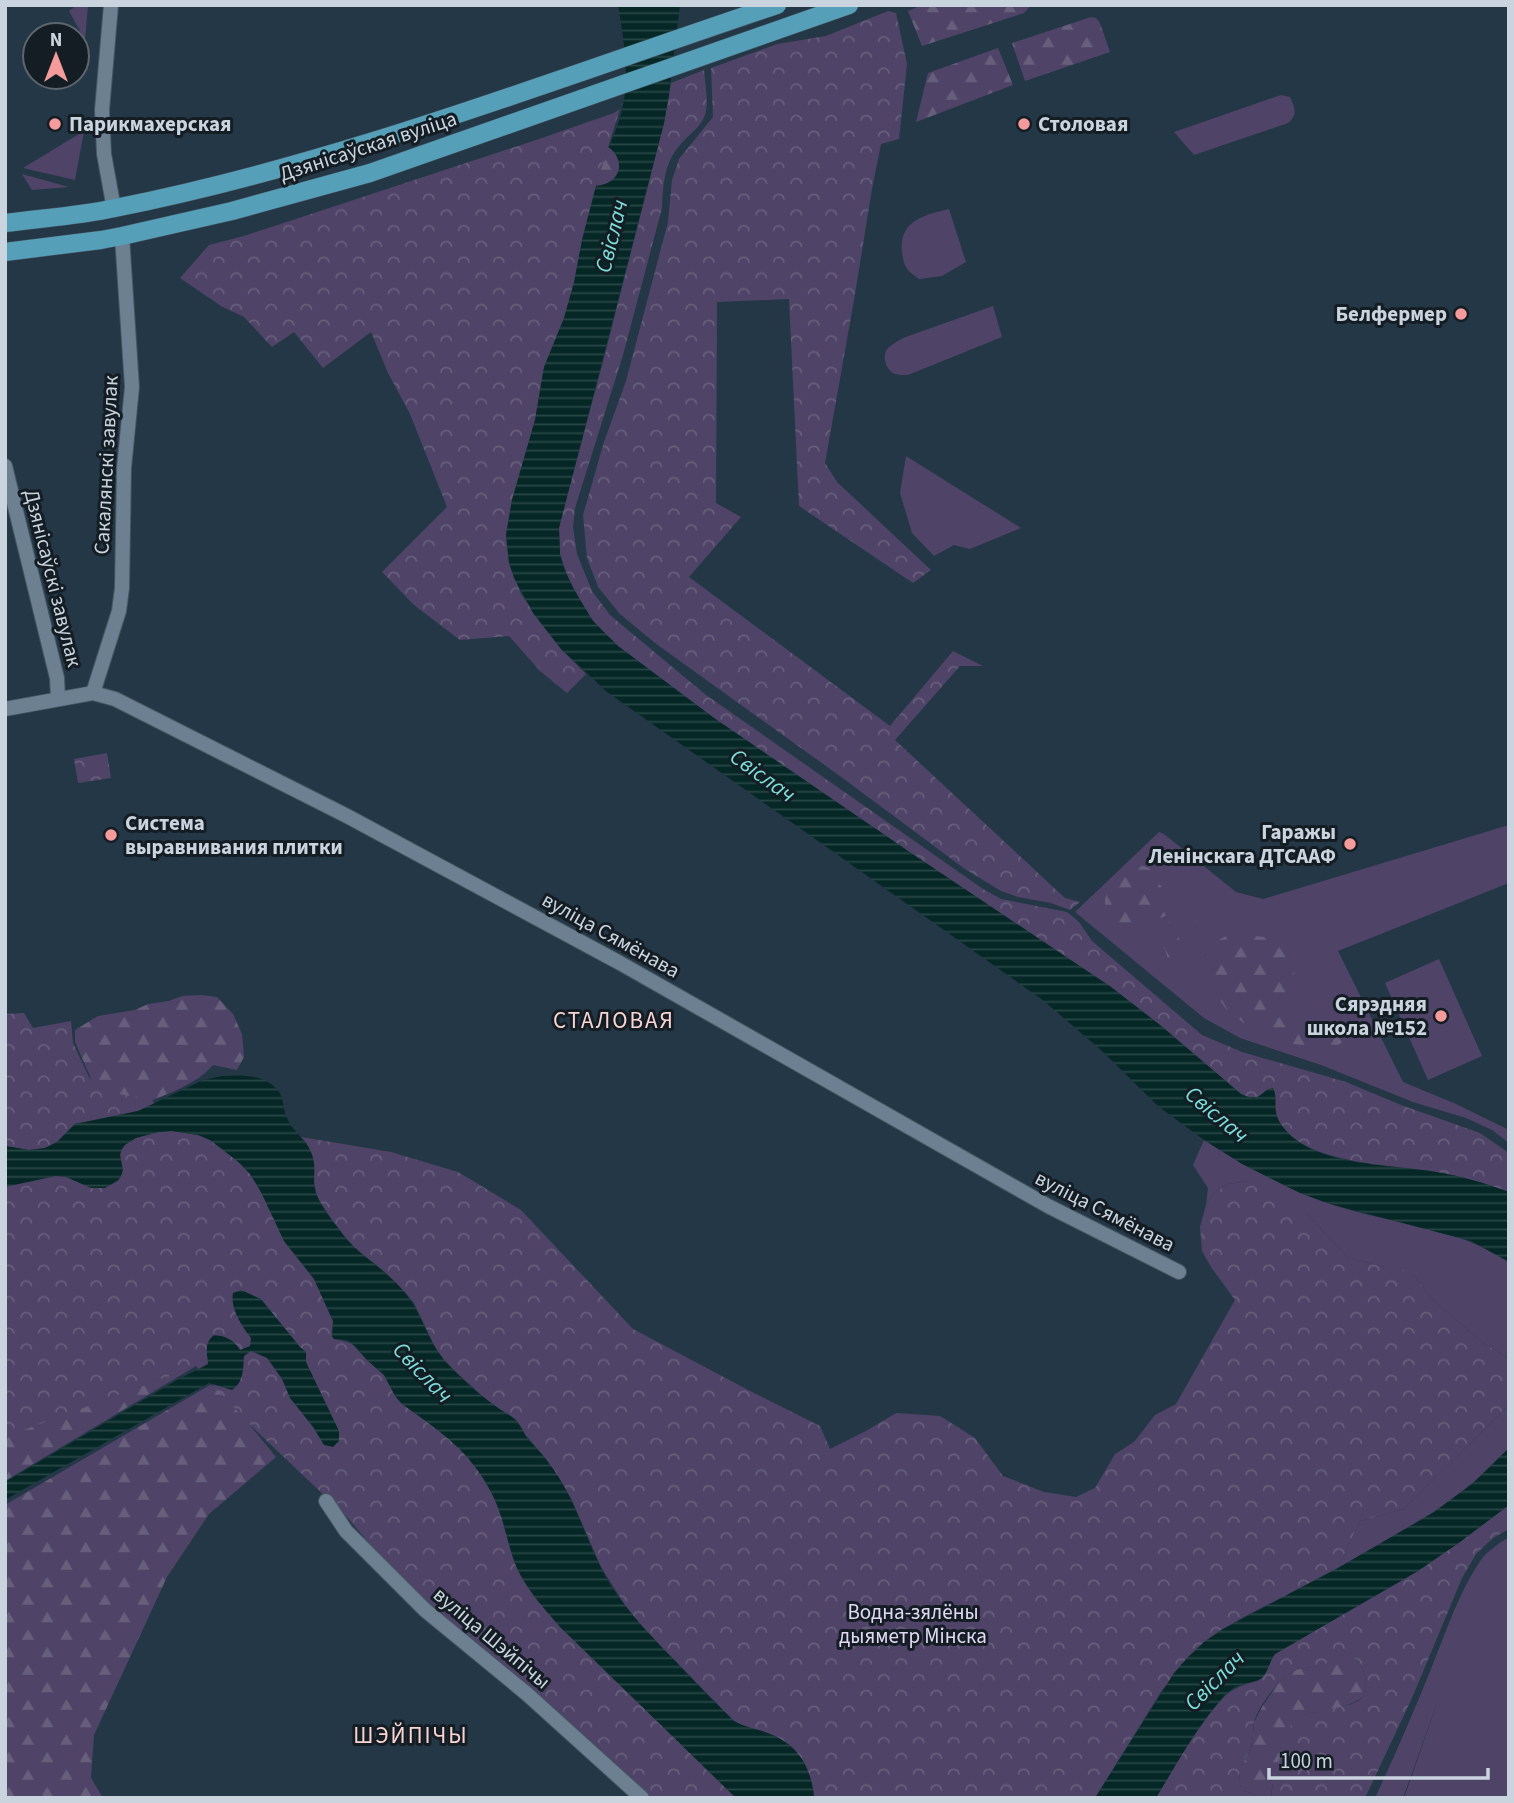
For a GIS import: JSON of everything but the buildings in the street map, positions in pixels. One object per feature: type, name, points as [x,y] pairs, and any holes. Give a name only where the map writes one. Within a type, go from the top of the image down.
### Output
[{"type":"main road","name":"Дзянісаўская вуліца","points":[[5,223],[114,209],[337,153],[576,75],[777,5]]},
{"type":"main road","name":"Дзянісаўская вуліца","points":[[5,252],[122,236],[232,211],[370,173],[849,5]]},
{"type":"street","points":[[111,5],[102,110],[104,154],[114,209]]},
{"type":"street","name":"Сакалянскі завулак","points":[[93,693],[119,611],[122,588],[124,468],[132,387],[122,236]]},
{"type":"street","name":"Дзянісаўскі завулак","points":[[5,466],[57,678],[58,699]]},
{"type":"street","name":"вуліца Сямёнава","points":[[5,709],[93,693],[116,699],[359,822],[620,963],[1048,1206],[1179,1272]]},
{"type":"street","name":"вуліца Шэйпічы","points":[[326,1501],[346,1531],[425,1611],[527,1694],[642,1798]]},
{"type":"green space","points":[[77,5],[88,5],[87,21],[75,21],[69,11]]},
{"type":"green space","points":[[922,5],[1031,5],[1024,13],[922,46],[908,11]]},
{"type":"green space","points":[[888,11],[896,13],[907,64],[899,139],[881,144],[825,463],[837,482],[931,570],[913,583],[799,506],[789,299],[717,302],[716,503],[741,517],[689,577],[890,726],[953,651],[983,666],[960,666],[895,740],[1065,898],[1080,902],[1070,910],[1001,891],[965,869],[655,643],[620,614],[598,587],[587,558],[583,515],[604,442],[626,381],[668,222],[672,180],[679,159],[713,117],[711,68],[777,44],[826,36]]},
{"type":"green space","points":[[1091,17],[1100,23],[1110,52],[1025,81],[1012,43]]},
{"type":"green space","points":[[998,48],[1013,85],[916,122],[928,73]]},
{"type":"green space","points":[[704,70],[707,98],[705,115],[675,152],[668,167],[662,208],[623,355],[575,508],[573,527],[577,554],[592,591],[610,615],[706,695],[983,889],[1001,899],[1067,912],[1079,922],[1092,941],[1202,1035],[1242,1052],[1346,1082],[1480,1133],[1509,1153],[1509,1192],[1445,1174],[1346,1159],[1302,1144],[1286,1131],[1276,1115],[1275,1093],[1268,1089],[1256,1097],[1241,1094],[1111,987],[714,718],[618,646],[586,612],[568,577],[560,554],[559,528],[664,123],[671,83]]},
{"type":"green space","points":[[1281,95],[1290,97],[1294,108],[1293,117],[1288,123],[1194,155],[1174,132]]},
{"type":"green space","points":[[620,109],[596,186],[582,240],[575,282],[544,368],[535,420],[512,500],[506,535],[509,563],[521,594],[561,649],[586,674],[567,693],[540,671],[509,636],[460,640],[414,605],[382,572],[447,507],[410,414],[388,373],[371,332],[323,368],[294,332],[272,347],[244,317],[221,306],[180,278],[209,245],[244,236],[539,139]]},
{"type":"green space","points":[[84,131],[75,180],[23,168]]},
{"type":"green space","points":[[603,145],[616,155],[619,168],[612,180],[596,186]]},
{"type":"green space","points":[[22,174],[69,187],[32,190]]},
{"type":"green space","points":[[949,209],[966,262],[942,276],[919,279],[905,266],[902,253],[904,233],[922,217]]},
{"type":"green space","points":[[993,306],[1002,337],[908,375],[895,374],[887,366],[886,351],[903,338]]},
{"type":"green space","points":[[906,456],[1021,528],[970,549],[954,545],[934,556],[912,533],[900,493]]},
{"type":"green space","points":[[107,753],[111,778],[78,783],[74,759]]},
{"type":"green space","points":[[1509,825],[1509,883],[1338,951],[1403,1082],[1509,1130],[1509,1143],[1492,1130],[1466,1118],[1413,1102],[1321,1065],[1240,1038],[1204,1018],[1075,912],[1159,832],[1236,892],[1263,899]]},
{"type":"green space","points":[[1143,866],[1149,868],[1170,900],[1169,913],[1153,921],[1132,925],[1120,924],[1110,919],[1105,901],[1107,892],[1125,872]]},
{"type":"green space","points":[[1191,915],[1197,920],[1196,924],[1182,930],[1178,935],[1184,954],[1183,961],[1172,965],[1165,949],[1159,943],[1160,936],[1169,922]]},
{"type":"green space","points":[[1230,935],[1274,939],[1296,950],[1288,1014],[1300,1023],[1321,1023],[1342,1030],[1346,1040],[1329,1047],[1291,1043],[1260,1032],[1231,1014],[1211,983],[1207,959],[1210,949]]},
{"type":"green space","points":[[1439,959],[1482,1056],[1428,1080],[1385,983]]},
{"type":"green space","points":[[182,996],[217,997],[233,1014],[242,1034],[244,1057],[237,1070],[213,1065],[188,1084],[138,1106],[97,1092],[75,1042],[75,1030],[98,1016],[135,1010]]},
{"type":"green space","points":[[24,1013],[33,1028],[71,1021],[73,1043],[89,1077],[104,1092],[152,1099],[154,1104],[138,1111],[75,1124],[57,1142],[45,1148],[29,1150],[5,1146],[5,1014]]},
{"type":"green space","points":[[172,1131],[210,1140],[231,1155],[250,1174],[284,1241],[314,1279],[333,1321],[334,1339],[351,1343],[384,1375],[401,1403],[462,1449],[492,1493],[515,1562],[561,1627],[736,1798],[652,1798],[533,1691],[458,1633],[398,1578],[348,1518],[248,1423],[196,1366],[5,1437],[5,1187],[52,1176],[66,1177],[94,1187],[110,1185],[117,1182],[122,1173],[120,1153],[126,1143],[145,1134]]},
{"type":"green space","name":"Водна-зялёны дыяметр Мінска","points":[[301,1137],[391,1152],[458,1172],[521,1210],[633,1329],[820,1426],[830,1449],[896,1413],[940,1416],[975,1438],[1003,1476],[1044,1492],[1076,1497],[1095,1488],[1115,1454],[1134,1442],[1155,1415],[1176,1404],[1235,1300],[1202,1251],[1200,1227],[1206,1205],[1214,1193],[1228,1184],[1248,1181],[1274,1192],[1309,1216],[1347,1257],[1384,1267],[1397,1267],[1415,1277],[1431,1298],[1483,1343],[1509,1359],[1509,1405],[1404,1509],[1360,1521],[1338,1568],[1240,1619],[1204,1642],[1162,1690],[1095,1798],[814,1798],[806,1769],[788,1744],[770,1734],[734,1721],[644,1629],[625,1605],[601,1567],[571,1498],[548,1462],[512,1417],[488,1401],[446,1363],[435,1347],[414,1303],[385,1272],[352,1246],[338,1229],[319,1200],[307,1144]]},
{"type":"green space","points":[[1204,1140],[1265,1176],[1313,1198],[1352,1211],[1444,1233],[1488,1250],[1509,1262],[1509,1359],[1483,1343],[1431,1298],[1415,1277],[1397,1267],[1384,1267],[1347,1257],[1309,1216],[1248,1181],[1228,1184],[1214,1193],[1206,1205],[1208,1188],[1193,1165]]},
{"type":"green space","points":[[196,1366],[5,1481],[5,1436]]},
{"type":"green space","points":[[210,1385],[232,1391],[248,1423],[276,1457],[209,1514],[167,1577],[94,1735],[91,1778],[103,1798],[5,1798],[5,1505]]},
{"type":"green space","points":[[1509,1405],[1509,1448],[1488,1469],[1438,1509],[1338,1568],[1360,1521],[1404,1509]]},
{"type":"green space","points":[[1509,1505],[1509,1529],[1493,1538],[1476,1554],[1462,1578],[1412,1698],[1365,1798],[1271,1798],[1274,1775],[1291,1726],[1297,1718],[1349,1705],[1365,1695],[1365,1676],[1360,1664],[1358,1660],[1347,1658],[1294,1671],[1276,1686],[1265,1701],[1256,1716],[1252,1744],[1239,1777],[1242,1790],[1253,1794],[1255,1798],[1156,1798],[1204,1721],[1228,1693],[1261,1677],[1275,1654],[1418,1571]]},
{"type":"green space","points":[[1509,1537],[1509,1798],[1404,1798],[1440,1695],[1403,1798],[1375,1798],[1463,1591],[1483,1557]]},
{"type":"green space","points":[[1345,1656],[1358,1660],[1365,1676],[1365,1695],[1344,1706],[1305,1714],[1278,1764],[1271,1798],[1255,1798],[1253,1794],[1242,1790],[1239,1782],[1240,1769],[1252,1746],[1254,1722],[1277,1685],[1298,1669]]},
{"type":"water","name":"Свіслач","points":[[618,5],[680,5],[664,123],[559,528],[563,566],[593,621],[618,646],[714,718],[1111,987],[1241,1094],[1258,1097],[1273,1088],[1281,1124],[1294,1138],[1311,1149],[1352,1161],[1417,1169],[1473,1180],[1509,1192],[1509,1262],[1471,1241],[1330,1204],[1300,1193],[1242,1164],[1204,1140],[1159,1107],[1103,1052],[1044,1001],[607,692],[561,649],[533,613],[514,578],[509,563],[506,535],[512,500],[535,420],[544,367],[564,318],[596,186],[611,181],[618,171],[618,159],[609,147],[622,112],[626,76]]},
{"type":"water","name":"Свіслач","points":[[222,1076],[258,1078],[277,1089],[289,1123],[311,1152],[315,1189],[320,1202],[345,1238],[393,1279],[407,1296],[447,1363],[481,1395],[516,1420],[527,1438],[546,1459],[567,1491],[610,1584],[634,1616],[734,1721],[770,1734],[796,1751],[807,1768],[814,1798],[736,1798],[560,1627],[534,1596],[518,1570],[496,1502],[474,1465],[453,1442],[401,1403],[384,1375],[356,1347],[347,1340],[334,1339],[333,1321],[314,1279],[284,1241],[259,1188],[241,1164],[210,1140],[172,1131],[136,1138],[122,1149],[121,1176],[105,1188],[91,1188],[66,1177],[56,1176],[5,1187],[5,1146],[29,1150],[45,1148],[57,1142],[75,1124],[138,1111],[203,1080]]},
{"type":"water","points":[[241,1290],[261,1299],[306,1352],[306,1362],[339,1431],[339,1441],[333,1447],[324,1445],[290,1398],[282,1379],[267,1358],[251,1351],[244,1356],[241,1379],[232,1390],[209,1383],[5,1500],[5,1482],[208,1364],[207,1345],[214,1335],[229,1339],[240,1350],[250,1346],[251,1338],[233,1305],[233,1293]]},
{"type":"water","name":"Свіслач","points":[[1509,1448],[1509,1505],[1418,1571],[1275,1654],[1260,1680],[1229,1691],[1194,1736],[1156,1798],[1095,1798],[1174,1673],[1204,1642],[1434,1512],[1473,1483]]},
{"type":"place","name":"Парикмахерская","points":[[55,124]]},
{"type":"place","name":"Столовая","points":[[1024,124]]},
{"type":"place","name":"Белфермер","points":[[1461,314]]},
{"type":"place","name":"Система выравнивания плитки","points":[[111,835]]},
{"type":"place","name":"Гаражы Ленінскага ДТСААФ","points":[[1350,844]]},
{"type":"place","name":"Сярэдняя школа №152","points":[[1441,1016]]},
{"type":"district","name":"СТАЛОВАЯ","points":[[614,1020]]},
{"type":"district","name":"ШЭЙПІЧЫ","points":[[411,1735]]}]
